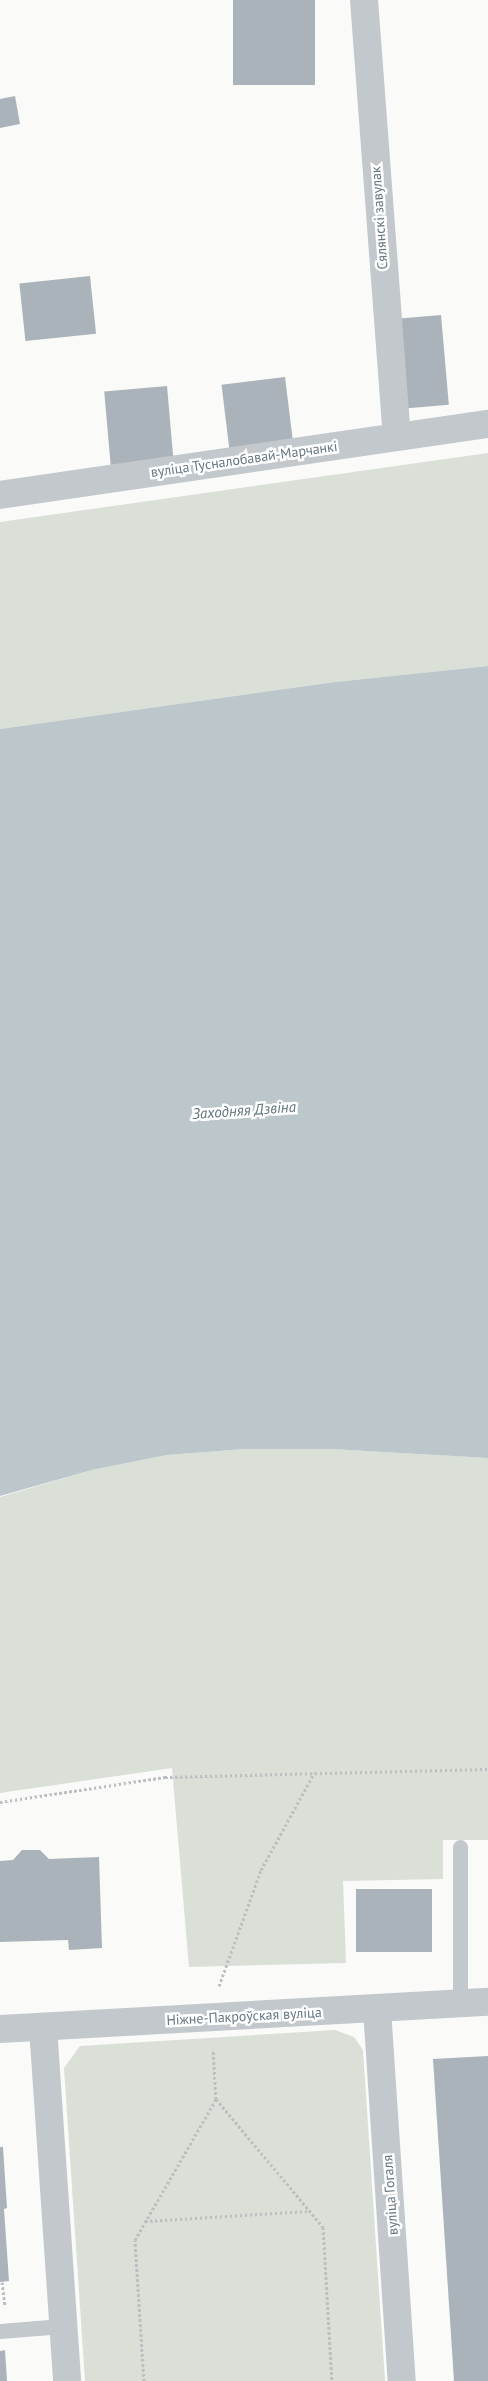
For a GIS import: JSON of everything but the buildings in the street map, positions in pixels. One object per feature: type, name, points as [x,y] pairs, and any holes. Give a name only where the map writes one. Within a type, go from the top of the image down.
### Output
[{"type":"street","name":"Сялянскі завулак","points":[[364,0],[397,436]]},
{"type":"street","name":"вуліца Тусналобавай-Марчанкі","points":[[0,495],[488,424]]},
{"type":"street","name":"Ніжне-Пакроўская вуліца","points":[[0,2029],[488,2002]]},
{"type":"street","name":"вуліца Гогаля","points":[[377,2009],[402,2381]]},
{"type":"street","points":[[43,2027],[67,2381]]},
{"type":"lane","points":[[460,1847],[460,2004]]},
{"type":"lane","points":[[0,2331],[62,2326]]},
{"type":"path","points":[[0,1802],[165,1777],[488,1768]]},
{"type":"path","points":[[144,2381],[135,2240],[216,2099],[213,2018],[221,1977],[260,1870],[314,1773]]},
{"type":"path","points":[[216,2099],[323,2227],[332,2381]]},
{"type":"path","points":[[145,2221],[310,2211]]},
{"type":"shaded area","points":[[488,453],[488,666],[335,682],[0,729],[0,522]]},
{"type":"shaded area","points":[[245,1449],[331,1449],[488,1458],[488,1840],[443,1840],[443,1879],[343,1881],[346,1963],[189,1967],[172,1768],[0,1793],[0,1497],[92,1470],[167,1455]]},
{"type":"shaded area","points":[[335,2030],[354,2037],[363,2050],[385,2381],[85,2381],[64,2068],[80,2046]]},
{"type":"water","name":"Заходняя Дзвіна","points":[[488,666],[488,1458],[331,1449],[245,1449],[167,1455],[92,1470],[0,1496],[0,729],[335,682]]}]
